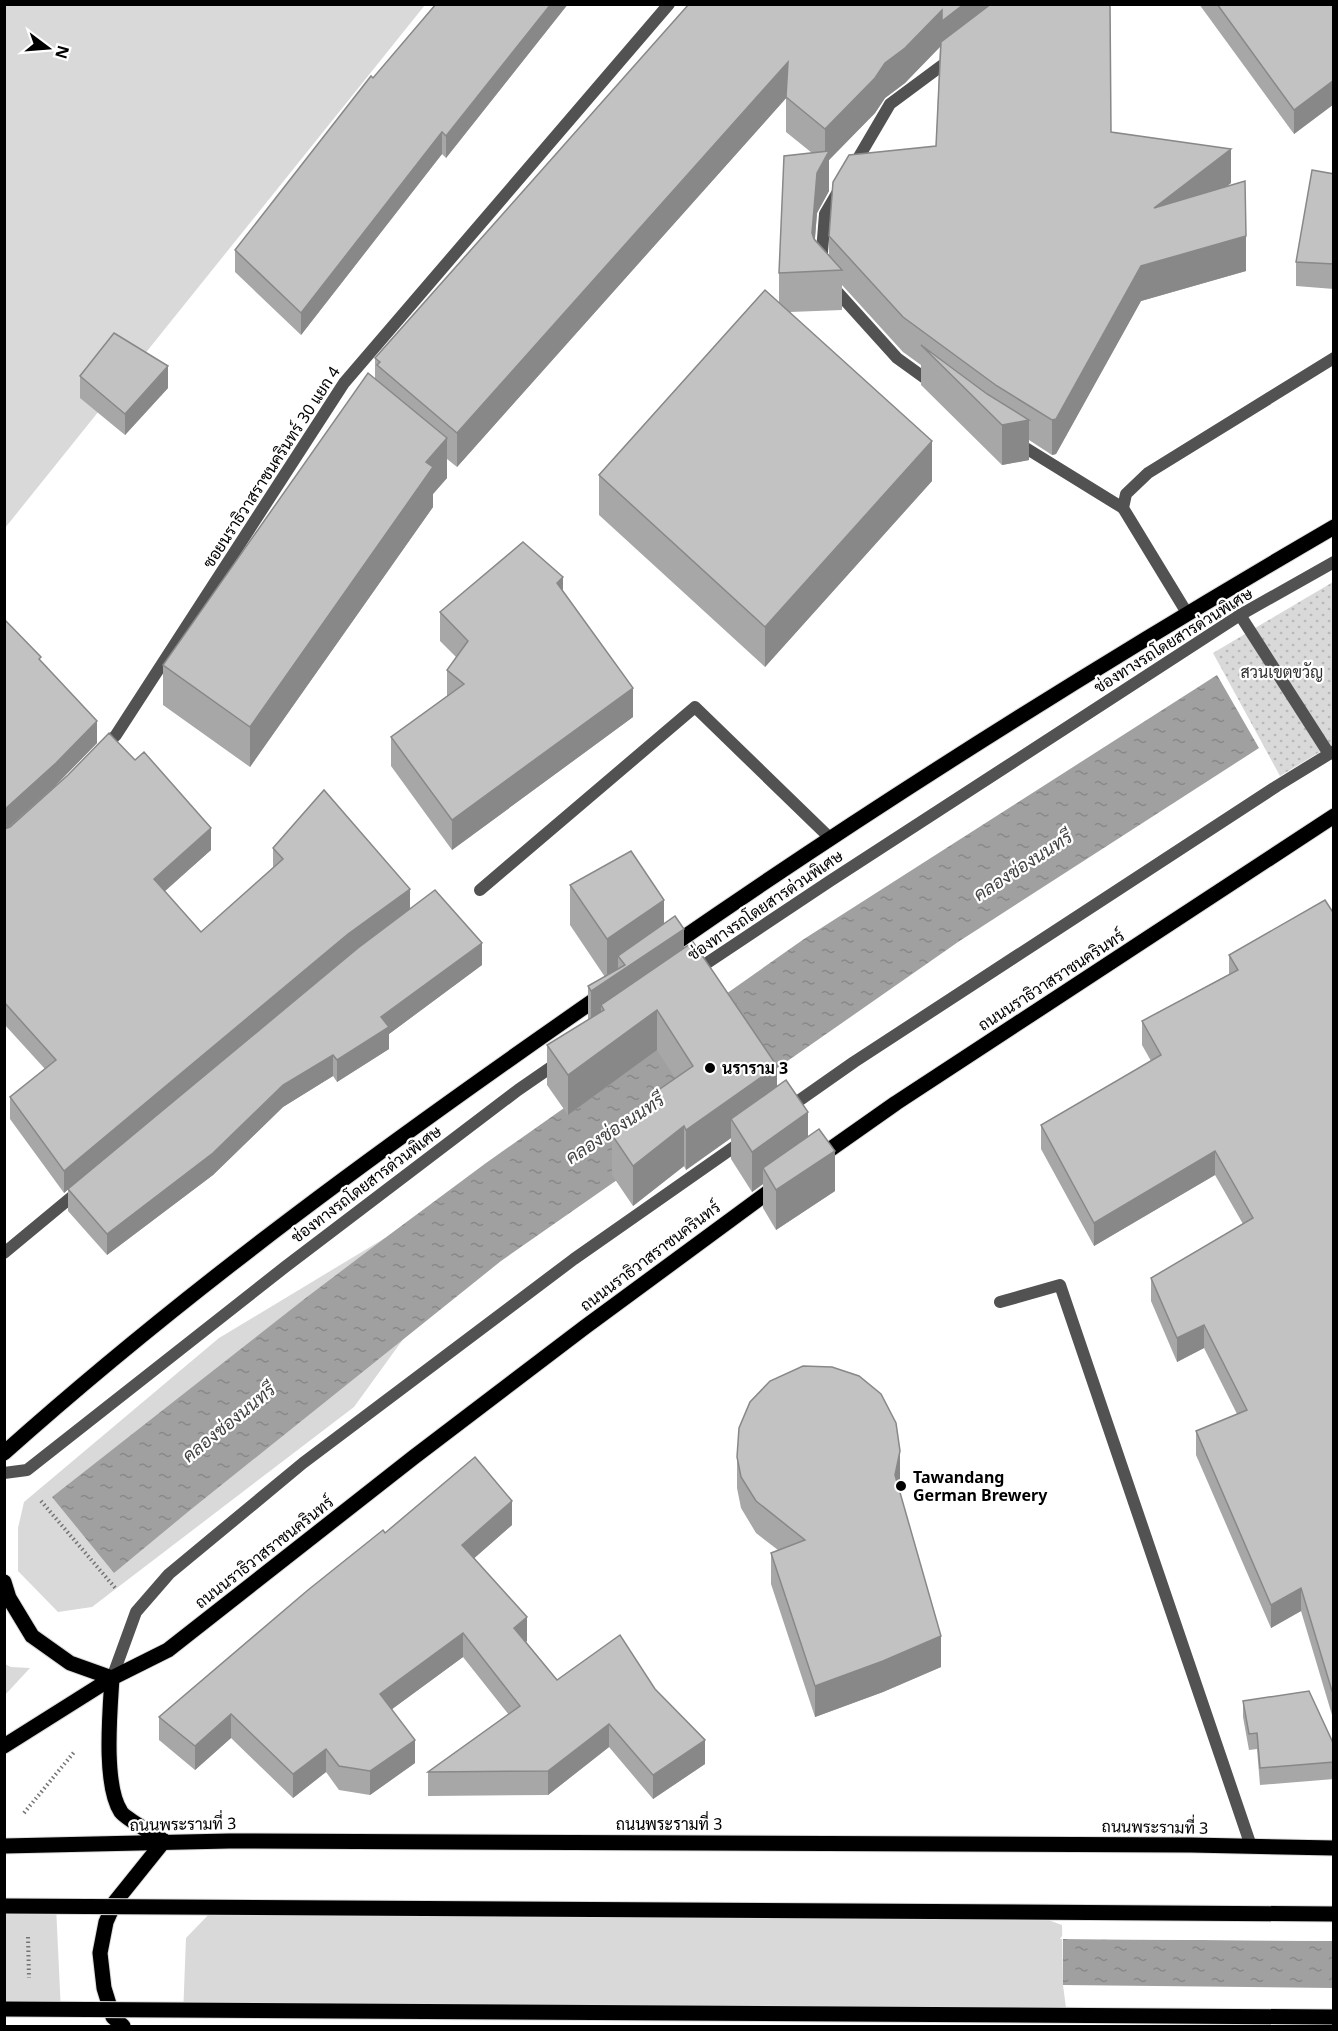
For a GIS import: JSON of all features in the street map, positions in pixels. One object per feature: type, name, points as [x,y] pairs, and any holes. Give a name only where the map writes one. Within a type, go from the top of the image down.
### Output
[{"type":"main road","points":[[657,957],[946,762],[1187,613],[1334,527]]},
{"type":"main road","name":"ถนนนราธิวาสราชนครินทร์","points":[[4,1746],[112,1678],[168,1650],[585,1327],[906,1096],[1334,816]]},
{"type":"main road","points":[[4,1453],[168,1315],[341,1181],[619,983]]},
{"type":"main road","points":[[4,1582],[9,1598],[32,1636],[70,1663],[112,1678],[109,1745],[111,1785],[122,1813],[164,1841],[115,1902],[106,1922],[100,1953],[104,1988],[113,2017],[123,2026]]},
{"type":"main road","name":"ถนนพระรามที่ 3","points":[[4,1846],[164,1841],[1334,1848]]},
{"type":"main road","points":[[4,1906],[1334,1914]]},
{"type":"main road","points":[[4,2009],[1334,2016]]},
{"type":"street","name":"ซอยนราธิวาสราชนครินทร์ 30 แยก 4","points":[[93,759],[116,735],[348,387],[669,4]]},
{"type":"street","points":[[944,392],[897,358],[820,273],[825,214],[890,104],[966,48]]},
{"type":"street","points":[[1123,508],[1126,494],[1148,473],[1334,358]]},
{"type":"street","points":[[1001,432],[1123,508],[1187,613]]},
{"type":"street","name":"ช่องทางรถโดยสารด่วนพิเศษ","points":[[684,979],[830,881],[1240,615],[1334,562]]},
{"type":"street","points":[[777,1116],[854,1062],[1331,752],[1240,615]]},
{"type":"street","points":[[480,890],[695,707],[831,839]]},
{"type":"street","name":"ช่องทางรถโดยสารด่วนพิเศษ","points":[[4,1473],[27,1470],[294,1259],[518,1090],[566,1057]]},
{"type":"street","points":[[112,1678],[136,1612],[169,1574],[303,1463],[565,1266],[758,1130]]},
{"type":"street","points":[[4,1252],[86,1185]]},
{"type":"street","points":[[1000,1302],[1060,1285],[1251,1846]]},
{"type":"path","points":[[41,1502],[122,1596]]},
{"type":"path","points":[[24,1813],[75,1751]]},
{"type":"path","points":[[28,1927],[29,1983]]},
{"type":"green space","points":[[5,5],[425,5],[5,528]]},
{"type":"green space","name":"สวนเขตขวัญ","points":[[1333,582],[1333,744],[1280,776],[1213,653]]},
{"type":"green space","points":[[385,1238],[404,1338],[354,1407],[92,1607],[58,1612],[18,1571],[18,1528],[24,1502],[219,1338]]},
{"type":"green space","points":[[5,1664],[11,1667],[30,1668],[5,1695]]},
{"type":"green space","points":[[56,1906],[61,2012],[5,2014],[4,1909]]},
{"type":"green space","points":[[213,1910],[1040,1917],[1062,1925],[1063,1985],[1068,2023],[183,2016],[186,1938]]},
{"type":"water","name":"คลองช่องนนทรี","points":[[1217,675],[1259,748],[958,942],[501,1261],[114,1573],[52,1497],[307,1297],[486,1163],[804,939]]},
{"type":"water","points":[[1063,1939],[1333,1941],[1333,1988],[1063,1985]]},
{"type":"pier","points":[[1062,1936],[1334,1938],[1334,1941],[1060,1939]]},
{"type":"pier","points":[[1064,1988],[1333,1989],[1334,1991]]},
{"type":"building","points":[[436,4],[551,4],[446,136],[442,132],[301,313],[235,250],[371,76],[373,78]]},
{"type":"building","points":[[689,4],[964,4],[942,21],[942,10],[905,48],[885,63],[875,78],[825,129],[786,97],[788,62],[457,433],[377,365],[380,362],[375,358]]},
{"type":"building","points":[[991,4],[1110,4],[1111,132],[1231,149],[1154,208],[1245,181],[1246,236],[1141,266],[1056,419],[1052,420],[997,386],[903,317],[829,236],[833,182],[849,155],[936,146],[941,42]]},
{"type":"building","points":[[1217,4],[1334,4],[1334,80],[1294,110]]},
{"type":"building","points":[[829,151],[817,173],[812,233],[814,239],[842,270],[779,273],[784,156]]},
{"type":"building","points":[[1312,170],[1334,174],[1334,264],[1296,262]]},
{"type":"building","points":[[765,290],[932,441],[765,627],[599,475]]},
{"type":"building","points":[[114,333],[168,366],[125,414],[80,376]]},
{"type":"building","points":[[921,345],[987,394],[1029,420],[1002,425]]},
{"type":"building","points":[[368,373],[447,438],[426,462],[433,467],[250,727],[163,665]]},
{"type":"building","points":[[523,542],[563,577],[557,583],[633,688],[452,820],[391,737],[464,684],[447,670],[468,641],[440,612]]},
{"type":"building","points":[[4,619],[97,721],[56,763],[4,810]]},
{"type":"building","points":[[109,733],[135,760],[144,752],[211,828],[154,879],[201,932],[283,859],[273,848],[324,790],[410,889],[348,934],[64,1171],[10,1097],[56,1060],[4,1002],[4,829],[10,827],[68,775]]},
{"type":"building","points":[[631,851],[664,900],[607,939],[570,885]]},
{"type":"building","points":[[435,890],[482,943],[381,1017],[389,1027],[337,1060],[333,1055],[283,1085],[213,1153],[107,1234],[68,1189],[358,948]]},
{"type":"building","points":[[1325,900],[1334,914],[1334,1691],[1332,1691],[1301,1588],[1271,1605],[1196,1431],[1247,1410],[1204,1325],[1177,1338],[1151,1278],[1253,1218],[1215,1151],[1094,1223],[1041,1125],[1161,1055],[1142,1021],[1238,970],[1229,955]]},
{"type":"building","points":[[675,916],[684,929],[591,991],[588,986],[625,965],[618,956]]},
{"type":"building","points":[[693,942],[777,1066],[686,1130],[684,1126],[633,1166],[612,1135],[662,1100],[657,1091],[693,1066],[657,1010],[568,1075],[547,1045],[604,1010],[601,1005]]},
{"type":"building","points":[[786,1080],[808,1112],[752,1152],[731,1119]]},
{"type":"building","points":[[819,1129],[835,1151],[776,1190],[763,1168]]},
{"type":"building","points":[[803,1366],[832,1367],[859,1376],[881,1394],[896,1423],[900,1451],[895,1475],[941,1636],[883,1661],[815,1686],[771,1553],[805,1540],[756,1501],[741,1477],[737,1457],[739,1428],[750,1402],[770,1381]]},
{"type":"building","points":[[475,1457],[512,1501],[462,1545],[527,1617],[514,1628],[557,1680],[620,1635],[655,1689],[705,1740],[653,1775],[609,1724],[548,1771],[428,1772],[520,1706],[463,1633],[380,1694],[415,1740],[370,1771],[339,1766],[326,1749],[293,1774],[231,1714],[195,1746],[159,1717],[308,1590],[383,1530],[385,1533]]},
{"type":"building","points":[[1309,1691],[1334,1745],[1334,1762],[1260,1768],[1257,1733],[1249,1734],[1243,1701]]},
{"type":"place","name":"นราราม 3","points":[[710,1068]]},
{"type":"place","name":"Tawandang German Brewery","points":[[901,1486]]}]
